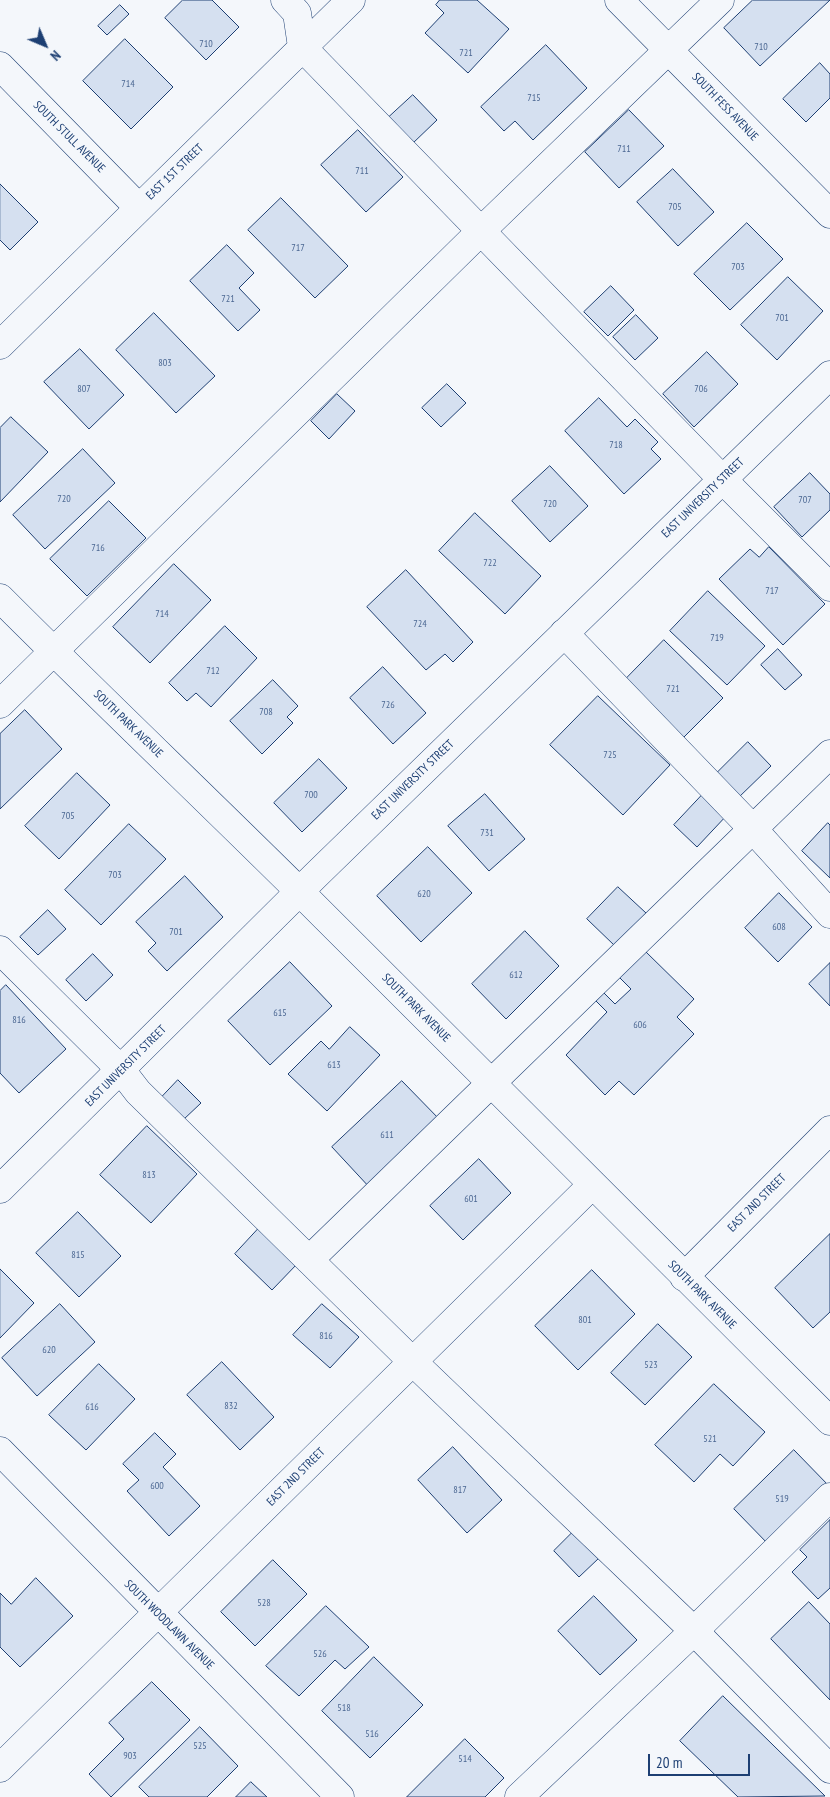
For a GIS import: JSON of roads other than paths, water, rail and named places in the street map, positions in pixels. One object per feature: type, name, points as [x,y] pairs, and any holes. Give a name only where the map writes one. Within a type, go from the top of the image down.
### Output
[{"type":"street","points":[[284,0],[297,13],[302,47],[722,479],[830,587]]},
{"type":"street","name":"EAST 1ST STREET","points":[[0,345],[138,207],[351,0]]},
{"type":"street","name":"SOUTH FESS AVENUE","points":[[618,0],[830,214]]},
{"type":"street","points":[[0,704],[481,231],[720,0]]},
{"type":"street","name":"SOUTH STULL AVENUE","points":[[0,66],[138,207]]},
{"type":"street","name":"EAST UNIVERSITY STREET","points":[[0,1189],[564,633],[830,375]]},
{"type":"street","name":"SOUTH PARK AVENUE","points":[[0,598],[300,892],[830,1421]]},
{"type":"street","points":[[564,633],[752,828],[830,914]]},
{"type":"street","points":[[309,1260],[830,754]]},
{"type":"street","points":[[0,950],[121,1070],[138,1092],[412,1362],[694,1631],[830,1769]]},
{"type":"street","name":"EAST 2ND STREET","points":[[684,1277],[830,1130]]},
{"type":"street","name":"EAST 2ND STREET","points":[[0,1768],[592,1185]]},
{"type":"street","name":"SOUTH WOODLAWN AVENUE","points":[[0,1451],[157,1613],[340,1797]]},
{"type":"street","points":[[519,1797],[694,1631],[830,1497]]}]
